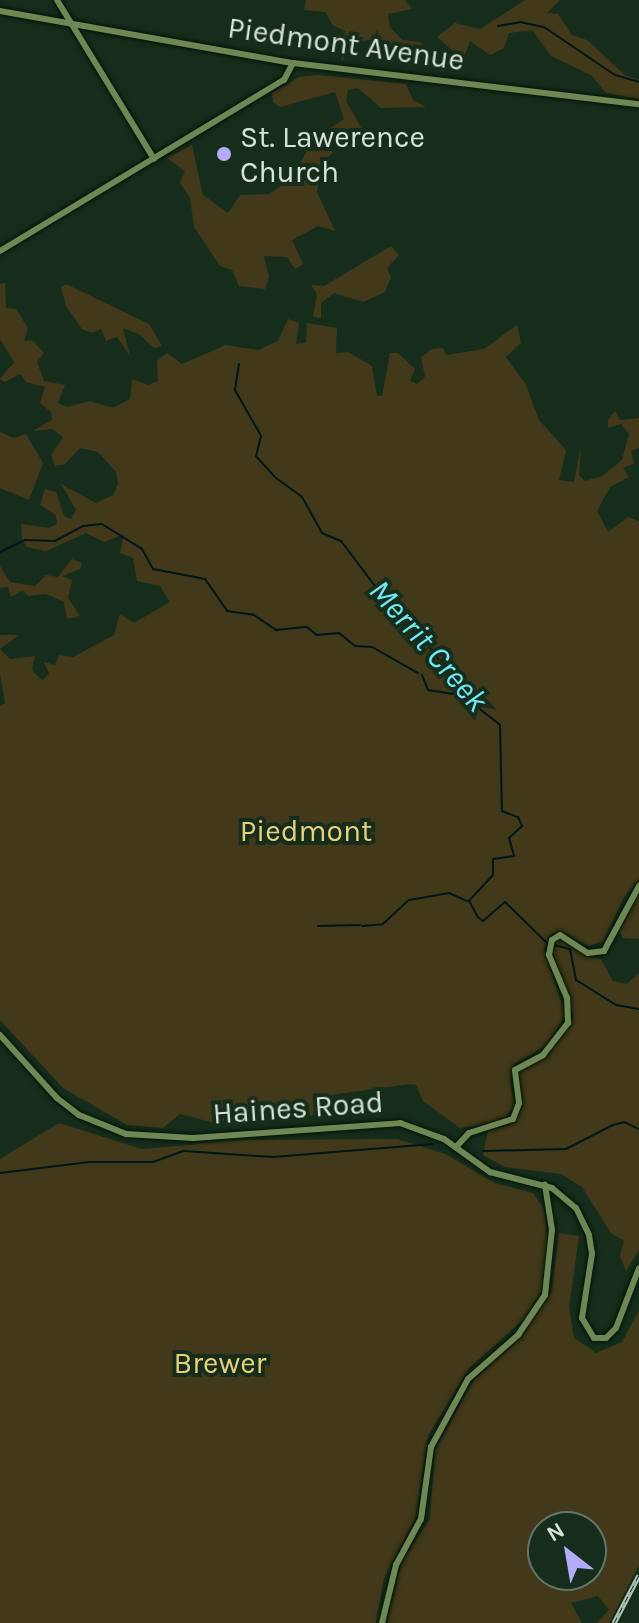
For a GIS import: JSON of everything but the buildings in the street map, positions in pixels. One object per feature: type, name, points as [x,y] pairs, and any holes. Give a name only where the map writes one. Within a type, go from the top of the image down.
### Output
[{"type":"main road","points":[[57,0],[154,159]]},
{"type":"main road","name":"Piedmont Avenue","points":[[0,11],[293,63],[639,104]]},
{"type":"main road","points":[[0,251],[284,80],[293,63]]},
{"type":"main road","points":[[456,1147],[469,1133],[513,1119],[519,1103],[515,1070],[543,1055],[568,1023],[567,998],[550,944],[563,936],[588,953],[604,951],[639,886]]},
{"type":"main road","name":"Haines Road","points":[[0,1035],[57,1098],[79,1115],[126,1134],[193,1138],[400,1123],[456,1147],[490,1172],[545,1185],[570,1201],[589,1235],[592,1254],[582,1318],[589,1336],[602,1339],[613,1333],[639,1268]]},
{"type":"main road","points":[[382,1623],[396,1565],[421,1519],[431,1447],[468,1379],[518,1335],[545,1295],[552,1230],[545,1185]]},
{"type":"green space","points":[[306,0],[405,0],[412,9],[388,14],[390,27],[402,40],[420,42],[429,53],[412,61],[407,44],[387,47],[375,39],[351,43],[342,62],[341,48],[330,39],[343,37],[345,31],[332,25],[326,12],[304,10]]},
{"type":"green space","points":[[525,0],[560,0],[547,13],[558,14],[572,35],[587,40],[625,75],[639,80],[639,99],[606,93],[591,75],[551,56],[532,30],[509,33],[504,48],[490,55],[470,41],[463,60],[437,37],[455,23],[480,29]]},
{"type":"green space","points":[[318,75],[406,84],[413,100],[426,107],[381,108],[358,88],[348,90],[346,101],[363,131],[326,147],[333,152],[322,164],[317,192],[335,231],[318,226],[292,240],[303,264],[295,269],[287,257],[264,256],[269,277],[265,289],[239,286],[232,270],[220,266],[194,227],[190,198],[180,183],[185,171],[167,158],[192,145],[203,195],[228,213],[240,195],[269,194],[290,180],[314,139],[344,119],[335,92],[280,107],[273,102],[272,93],[299,77]]},
{"type":"green space","points":[[391,246],[399,255],[387,268],[391,277],[385,292],[363,302],[334,293],[321,303],[321,318],[313,317],[317,294],[311,285],[324,286]]},
{"type":"green space","name":"Piedmont","points":[[5,283],[6,308],[16,309],[28,328],[24,341],[32,340],[44,353],[37,362],[44,381],[65,385],[58,403],[67,407],[90,401],[113,408],[130,399],[132,379],[149,385],[158,381],[157,361],[167,353],[182,364],[226,345],[258,350],[278,341],[288,319],[299,323],[296,344],[306,343],[307,323],[337,328],[336,353],[348,352],[372,366],[377,396],[382,396],[390,353],[398,353],[415,369],[410,381],[417,384],[425,377],[421,357],[432,349],[443,348],[446,355],[484,349],[517,325],[521,343],[506,357],[526,385],[539,420],[566,450],[559,480],[574,482],[581,446],[579,475],[585,481],[602,476],[622,460],[629,434],[621,424],[608,428],[608,420],[615,411],[620,420],[639,418],[639,448],[631,451],[634,464],[623,468],[629,477],[610,487],[597,511],[608,532],[628,517],[639,521],[639,880],[624,897],[603,941],[589,946],[559,930],[548,937],[544,950],[565,1015],[547,1045],[514,1064],[510,1079],[514,1107],[500,1122],[460,1128],[423,1101],[416,1085],[410,1084],[331,1095],[311,1116],[266,1121],[234,1114],[218,1124],[180,1114],[163,1128],[127,1125],[63,1088],[0,1020],[0,706],[5,703],[0,649],[10,659],[35,656],[32,670],[42,680],[49,674],[44,662],[55,665],[59,655],[73,657],[114,635],[120,614],[134,623],[170,602],[160,586],[137,581],[133,558],[120,553],[124,534],[104,542],[86,533],[46,551],[27,547],[22,539],[21,524],[49,528],[57,524],[56,515],[40,505],[45,489],[56,492],[64,516],[71,519],[76,510],[61,484],[96,503],[113,495],[118,484],[116,472],[98,452],[80,448],[65,464],[55,466],[51,455],[63,437],[52,429],[33,431],[52,420],[51,412],[40,403],[45,387],[26,382],[20,374],[5,382],[0,379],[14,362],[0,339],[0,284]]},
{"type":"green space","points":[[66,284],[149,324],[162,346],[154,348],[139,334],[123,328],[130,356],[117,337],[106,341],[101,329],[92,333],[82,329],[66,306],[61,287]]},
{"type":"green space","points":[[0,432],[14,438],[26,434],[43,463],[29,500],[0,488]]},
{"type":"green space","points":[[72,559],[82,563],[80,569],[62,576],[72,580],[68,598],[80,616],[67,619],[64,602],[46,594],[29,596],[22,591],[11,597],[8,587],[0,588],[0,566],[10,582],[35,586],[46,575],[58,577]]},
{"type":"green space","points":[[0,635],[19,635],[0,649]]},
{"type":"green space","points":[[639,891],[639,939],[623,938],[619,931]]},
{"type":"green space","points":[[562,939],[587,957],[601,959],[613,981],[627,984],[639,973],[639,1250],[626,1271],[620,1256],[624,1241],[611,1233],[582,1187],[561,1174],[505,1167],[483,1155],[488,1131],[510,1125],[522,1110],[519,1069],[546,1057],[573,1016],[553,953],[555,942]]},
{"type":"green space","name":"Brewer","points":[[59,1123],[142,1149],[245,1140],[397,1139],[446,1154],[494,1183],[533,1193],[544,1209],[548,1249],[542,1289],[525,1318],[469,1368],[428,1436],[415,1519],[384,1578],[376,1623],[0,1623],[0,1159]]},
{"type":"green space","points":[[559,1233],[579,1236],[569,1307],[574,1338],[596,1353],[622,1342],[639,1311],[639,1565],[609,1623],[597,1623],[609,1610],[598,1596],[571,1603],[582,1623],[387,1623],[402,1561],[430,1519],[435,1450],[474,1380],[519,1339],[552,1291]]},
{"type":"waterway","points":[[498,26],[520,22],[544,27],[615,75],[639,82]]},
{"type":"waterway","name":"Merrit Creek","points":[[239,364],[235,390],[260,434]]},
{"type":"waterway","name":"Merrit Creek","points":[[261,436],[256,456],[275,477]]},
{"type":"waterway","name":"Merrit Creek","points":[[276,478],[302,497],[322,533],[341,541],[406,627],[424,639],[450,676],[468,686],[481,710],[500,725],[502,811],[518,817],[522,826],[509,838],[514,856],[493,859],[493,875],[469,901],[478,917],[483,921],[505,902],[547,943],[570,949],[576,980],[616,1005],[639,1009]]},
{"type":"waterway","points":[[0,552],[25,540],[55,541],[83,526],[102,524],[142,549],[153,569],[205,579],[227,611],[254,615],[276,630],[307,627],[317,635],[339,633],[355,646],[372,647],[418,673]]},
{"type":"waterway","points":[[422,675],[428,690],[452,694],[463,684]]},
{"type":"waterway","points":[[362,926],[383,924],[409,900],[449,893],[467,901]]},
{"type":"waterway","points":[[318,926],[360,925]]},
{"type":"waterway","points":[[483,1151],[566,1149],[613,1125],[624,1122],[639,1129]]},
{"type":"waterway","points":[[0,1173],[89,1162],[153,1162],[184,1151],[273,1157],[432,1144]]},
{"type":"railway","points":[[614,1623],[639,1575]]},
{"type":"place","name":"St. Lawerence Church","points":[[224,154]]}]
